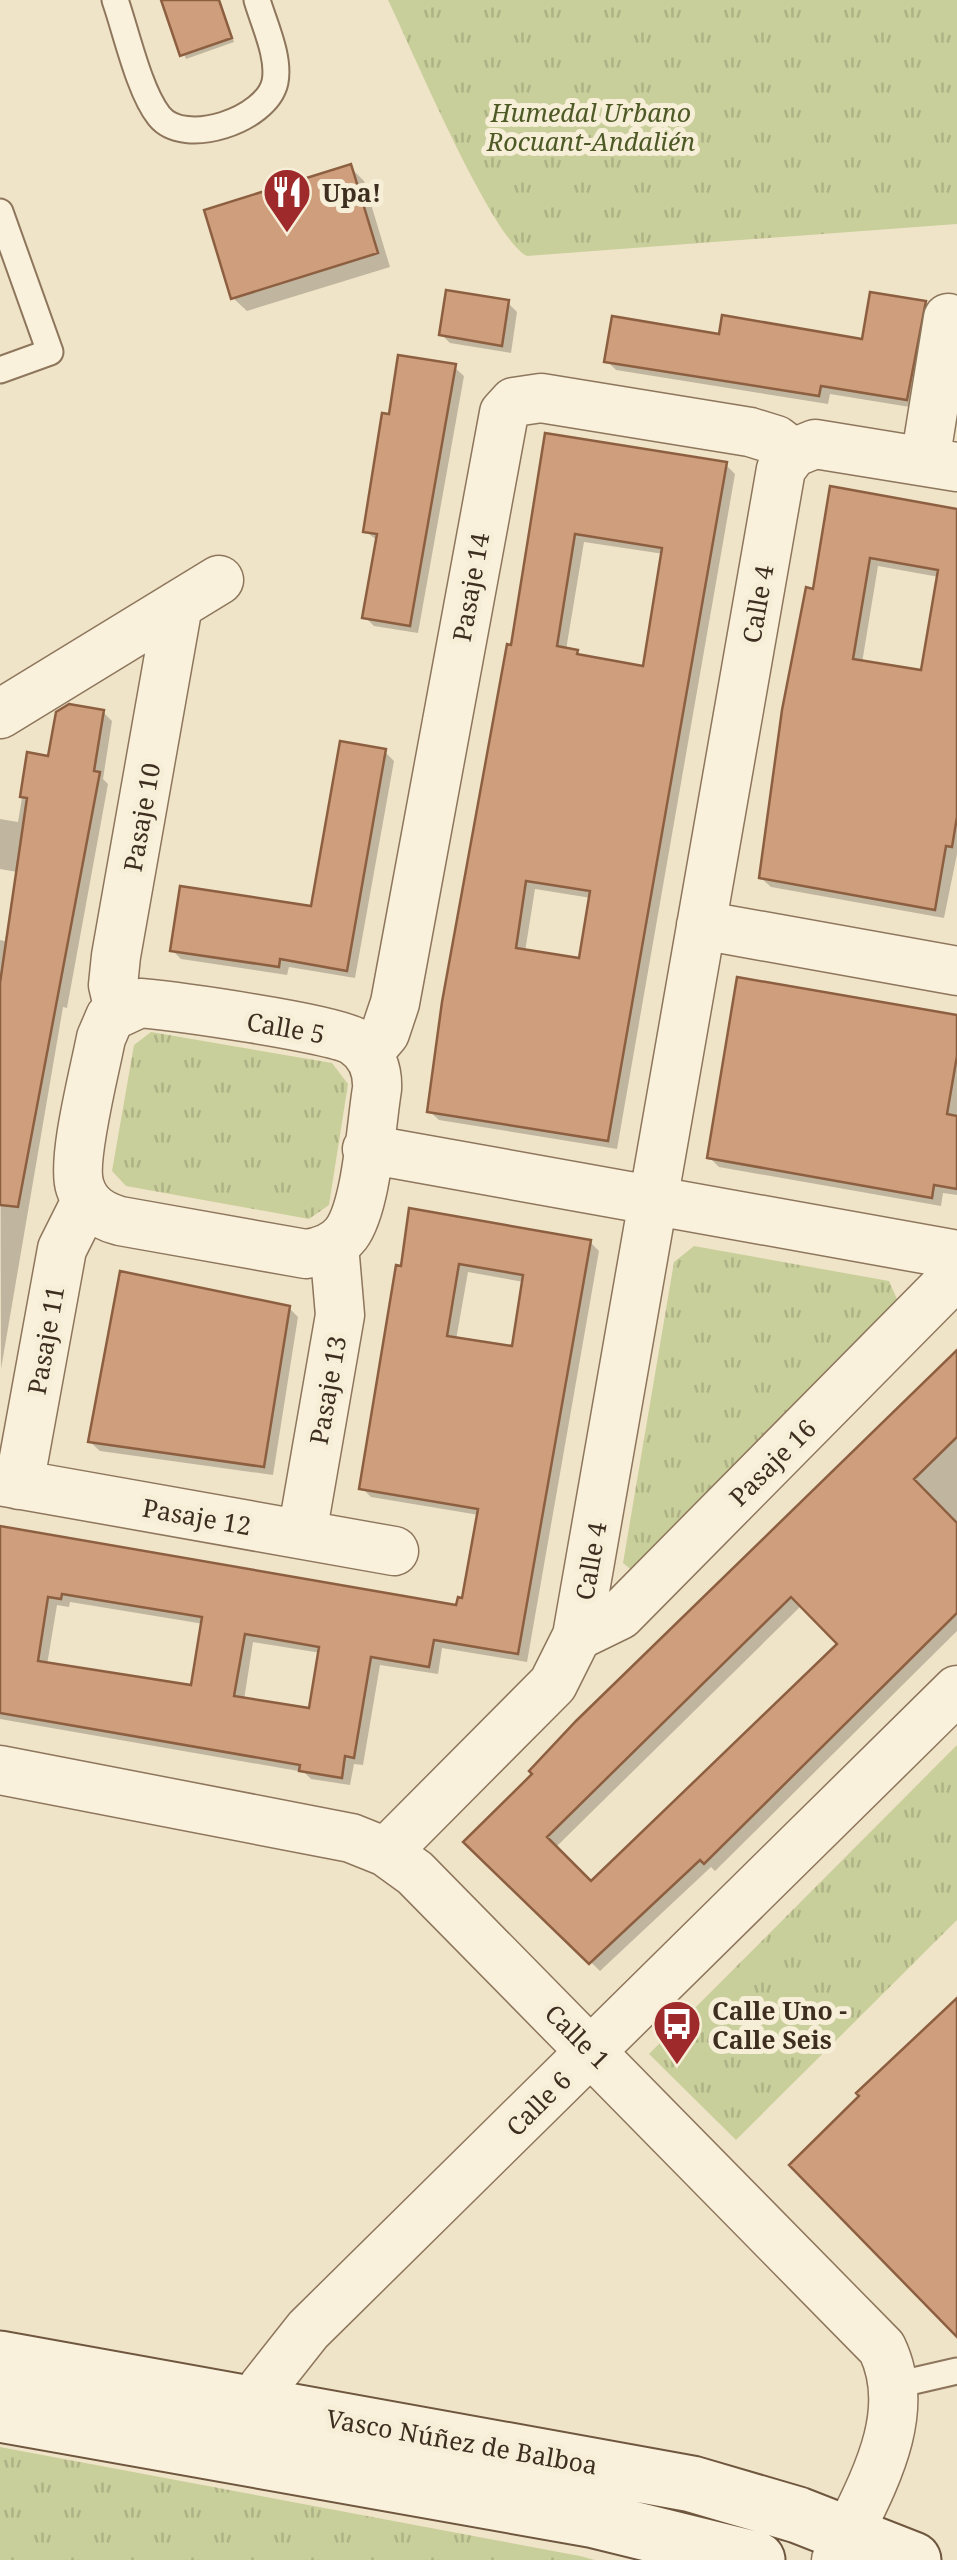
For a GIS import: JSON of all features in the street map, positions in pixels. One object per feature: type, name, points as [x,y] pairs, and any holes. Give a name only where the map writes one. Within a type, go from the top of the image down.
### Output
[{"type":"street","points":[[793,452],[815,444],[941,464],[948,318]]},
{"type":"street","name":"Pasaje 14","points":[[368,1054],[384,1033],[395,1003],[504,412],[527,397],[541,398],[750,432],[776,440],[793,452]]},
{"type":"street","name":"Calle 4","points":[[386,1852],[553,1684],[576,1636],[778,480],[793,452]]},
{"type":"street","points":[[0,714],[176,615],[219,580]]},
{"type":"street","name":"Pasaje 10","points":[[119,1010],[114,986],[116,956],[176,615]]},
{"type":"street","points":[[701,925],[957,971]]},
{"type":"street","name":"Calle 5","points":[[119,1010],[152,1004],[317,1032],[348,1038],[368,1054]]},
{"type":"street","points":[[119,1010],[101,1038],[79,1159],[77,1173],[86,1200],[107,1218],[306,1254],[334,1246],[351,1225],[378,1077],[368,1054]]},
{"type":"street","points":[[367,1150],[957,1254]]},
{"type":"street","name":"Pasaje 11","points":[[10,1483],[62,1249],[86,1200]]},
{"type":"street","name":"Pasaje 13","points":[[302,1534],[340,1315],[334,1246]]},
{"type":"street","name":"Pasaje 16","points":[[576,1636],[620,1614],[957,1274]]},
{"type":"street","name":"Pasaje 12","points":[[10,1483],[394,1551]]},
{"type":"street","name":"Calle 6","points":[[242,2457],[255,2404],[274,2371],[308,2330],[957,1690]]},
{"type":"street","name":"Calle 1","points":[[0,1770],[352,1838],[386,1852],[415,1873],[870,2332],[896,2385]]},
{"type":"street","name":"Vasco Núñez de Balboa","points":[[0,2359],[692,2484],[842,2546],[913,2560]]},
{"type":"street","points":[[842,2546],[890,2435],[896,2385]]},
{"type":"street","points":[[0,2414],[594,2520],[758,2560]]},
{"type":"lane","points":[[115,0],[153,107],[169,126],[182,130],[251,112],[271,93],[276,65],[256,0]]},
{"type":"lane","points":[[0,212],[50,352],[0,370]]},
{"type":"lane","points":[[896,2385],[957,2371]]},
{"type":"green space","name":"Humedal Urbano Rocuant-Andalién","points":[[388,0],[957,0],[957,224],[527,256],[512,242],[473,180]]},
{"type":"green space","points":[[151,1032],[332,1063],[348,1084],[329,1205],[309,1219],[126,1186],[112,1171],[134,1045]]},
{"type":"green space","points":[[694,1246],[889,1281],[900,1306],[634,1572],[623,1563],[674,1262]]},
{"type":"green space","points":[[957,1745],[957,1920],[736,2140],[649,2054]]},
{"type":"green space","points":[[0,2447],[580,2556],[595,2560],[0,2560]]},
{"type":"building","points":[[161,0],[219,0],[232,38],[180,56]]},
{"type":"building","points":[[351,164],[378,253],[231,299],[204,210]]},
{"type":"building","points":[[446,290],[509,300],[502,346],[439,335]]},
{"type":"building","points":[[870,292],[926,301],[907,400],[821,386],[819,396],[604,362],[612,316],[719,334],[722,315],[862,339]]},
{"type":"building","points":[[398,355],[456,364],[410,626],[362,618],[377,534],[363,532],[382,413],[389,414]]},
{"type":"building","points":[[545,433],[727,462],[608,1141],[427,1112],[442,1002],[507,644],[511,645]],"holes":[[[575,534],[662,548],[643,666],[577,654],[578,650],[557,646]],[[526,881],[590,891],[579,958],[516,948]]]},
{"type":"building","points":[[830,486],[957,509],[957,817],[952,847],[946,846],[935,910],[759,878],[782,710],[806,587],[813,589]],"holes":[[[870,558],[938,570],[921,670],[853,659]]]},
{"type":"building","points":[[69,704],[104,710],[94,771],[100,772],[18,1207],[0,1205],[0,983],[27,798],[20,797],[27,752],[48,756],[56,712]]},
{"type":"building","points":[[340,741],[386,749],[347,971],[280,959],[279,967],[170,951],[180,886],[311,906]]},
{"type":"building","points":[[737,977],[957,1015],[957,1056],[947,1114],[957,1116],[957,1189],[934,1185],[932,1198],[707,1158]]},
{"type":"building","points":[[409,1208],[591,1240],[518,1654],[434,1640],[429,1667],[371,1657],[354,1758],[345,1756],[342,1778],[299,1771],[300,1765],[0,1713],[0,1526],[456,1605],[458,1597],[462,1598],[478,1509],[359,1489],[396,1265],[401,1266]],"holes":[[[459,1264],[523,1275],[512,1346],[447,1336]],[[62,1594],[202,1617],[191,1685],[38,1661],[48,1597],[61,1599]],[[245,1634],[319,1647],[309,1708],[234,1696]]]},
{"type":"building","points":[[120,1271],[290,1306],[264,1467],[88,1442]]},
{"type":"building","points":[[957,1350],[957,1437],[914,1479],[957,1523],[957,1613],[704,1864],[700,1860],[589,1964],[463,1842],[532,1774],[529,1771]],"holes":[[[791,1597],[837,1644],[591,1881],[547,1837]]]},
{"type":"building","points":[[957,1998],[957,2337],[789,2165],[859,2096],[856,2093]]},
{"type":"place","name":"Upa!","points":[[287,234]]},
{"type":"place","name":"Calle Uno - Calle Seis","points":[[677,2066]]}]
